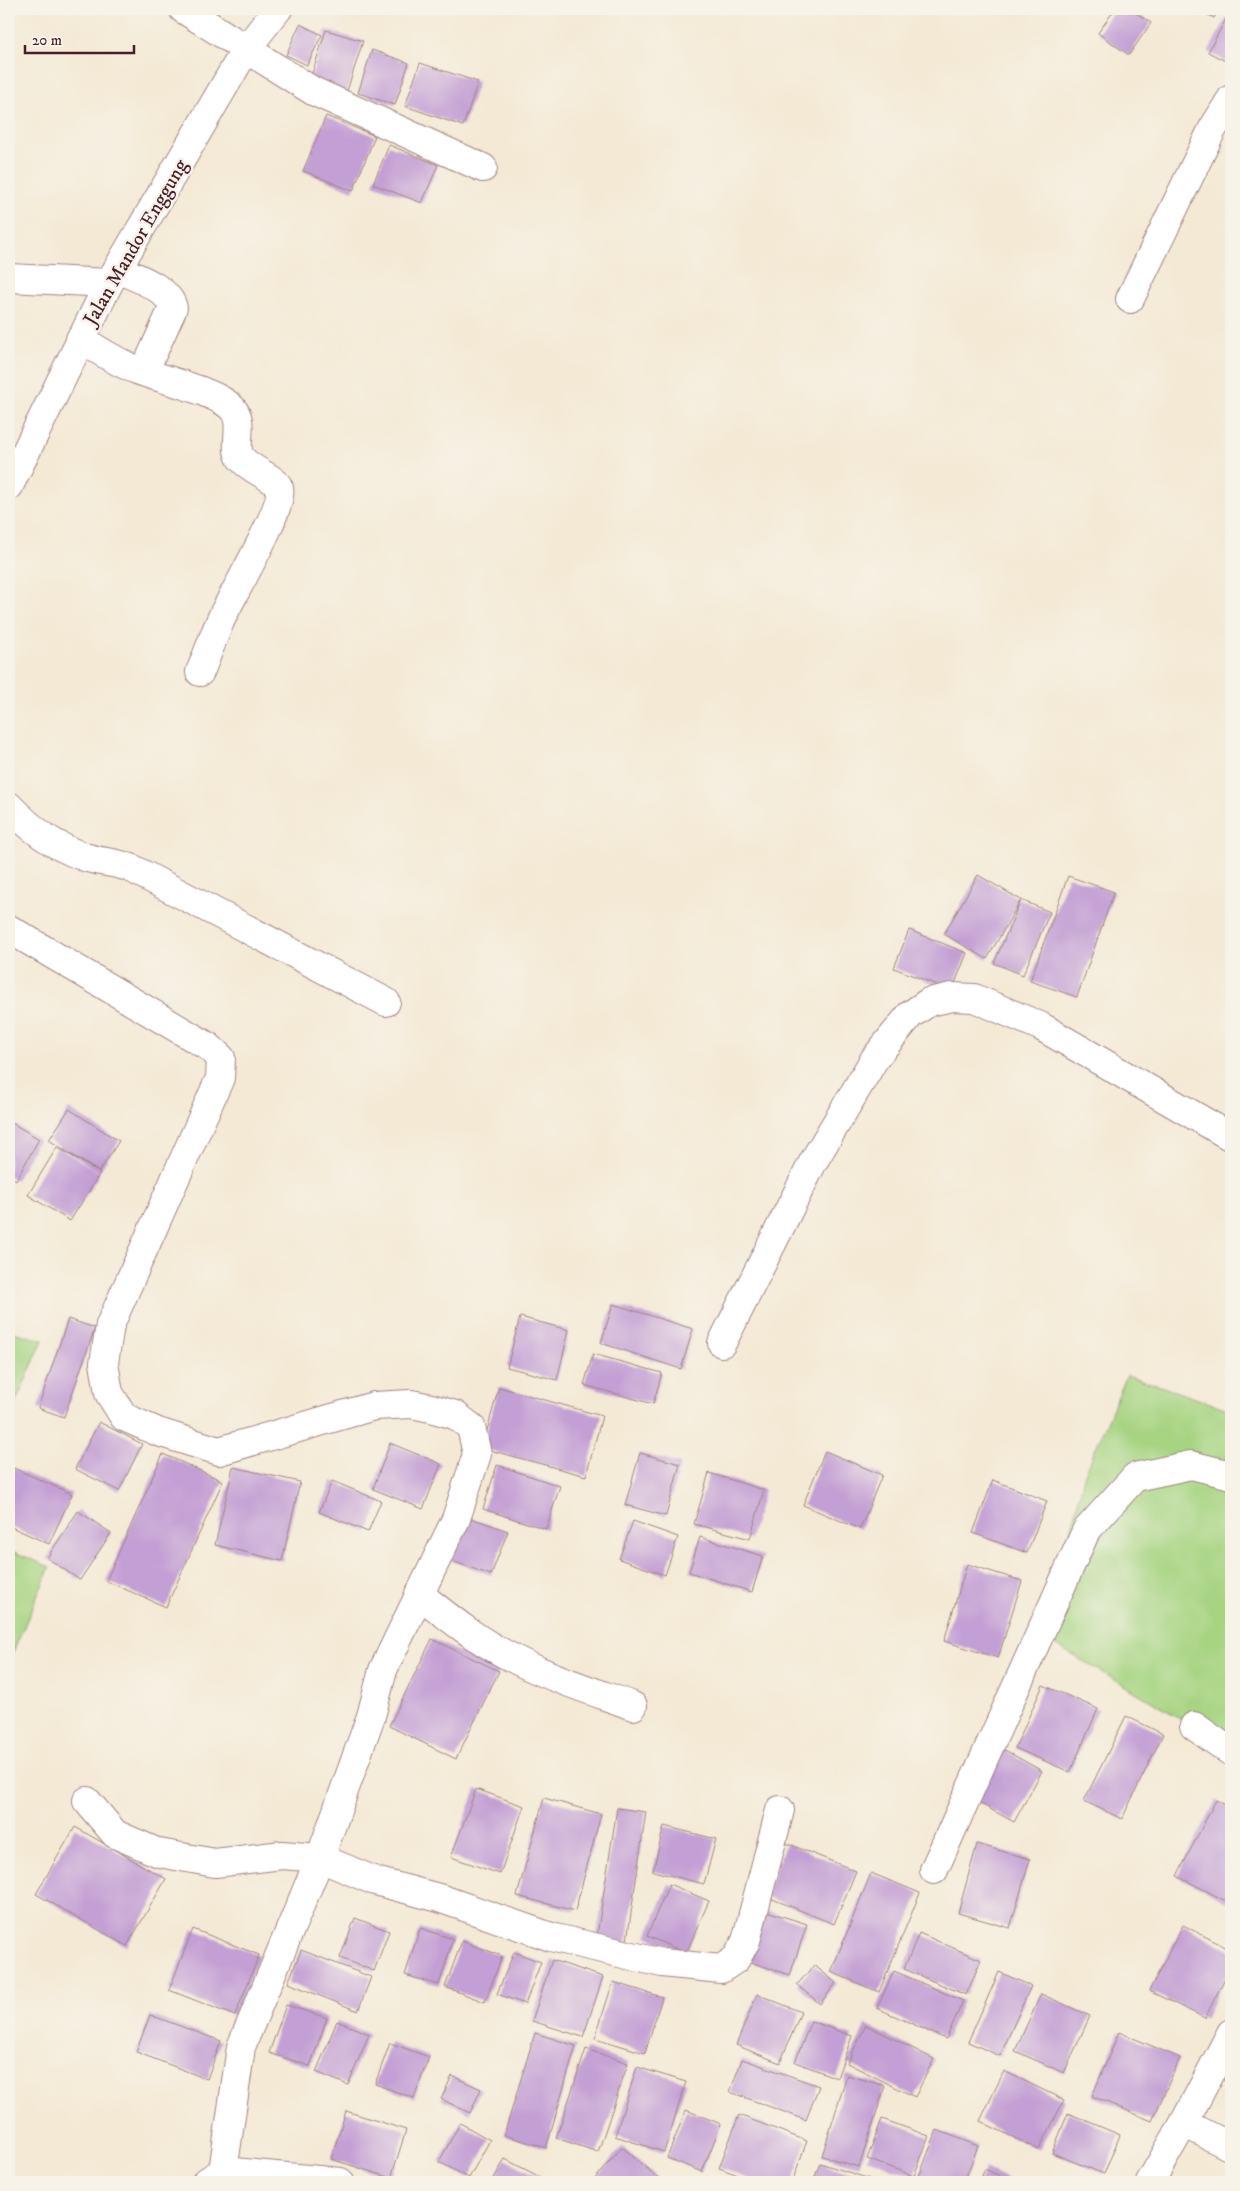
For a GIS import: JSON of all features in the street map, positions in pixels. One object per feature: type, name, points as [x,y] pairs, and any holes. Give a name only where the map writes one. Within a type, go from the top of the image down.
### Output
[{"type":"street","points":[[183,9],[313,91],[483,168]]},
{"type":"street","name":"Jalan Mandor Enggung","points":[[9,486],[113,276],[246,49],[278,9]]},
{"type":"street","points":[[1130,299],[1212,130],[1231,99]]},
{"type":"street","points":[[9,278],[113,276],[161,291],[171,299],[174,308],[144,372]]},
{"type":"street","points":[[80,340],[123,364],[213,397],[231,408],[239,419],[239,456],[250,468],[271,479],[280,489],[280,497],[267,530],[222,616],[200,672]]},
{"type":"street","points":[[9,806],[41,837],[83,857],[115,862],[131,868],[386,1002]]},
{"type":"street","points":[[9,930],[209,1047],[221,1058],[220,1078],[110,1325],[104,1363],[109,1393],[124,1417],[158,1432],[219,1451],[374,1406],[411,1404],[455,1415],[471,1427],[476,1454],[456,1519],[418,1594],[383,1670],[371,1716],[320,1858],[241,2046],[214,2177],[340,2182]]},
{"type":"street","points":[[722,1343],[813,1162],[875,1058],[910,1015],[929,1002],[952,997],[974,998],[1040,1026],[1231,1137]]},
{"type":"street","points":[[934,1870],[1086,1531],[1134,1477],[1192,1465],[1231,1475]]},
{"type":"street","points":[[418,1594],[466,1631],[503,1654],[548,1674],[633,1706]]},
{"type":"street","points":[[1194,1726],[1231,1752]]},
{"type":"street","points":[[87,1801],[115,1834],[159,1853],[215,1863],[282,1855],[320,1858],[375,1881],[439,1898],[551,1937],[662,1963],[721,1969],[736,1959],[746,1940],[780,1810]]},
{"type":"street","points":[[1150,2182],[1184,2123],[1231,2032]]},
{"type":"street","points":[[1184,2123],[1231,2147]]},
{"type":"green space","points":[[9,1331],[43,1340],[9,1418]]},
{"type":"green space","points":[[1127,1375],[1231,1410],[1231,1748],[1045,1639],[1084,1476]]},
{"type":"green space","points":[[9,1550],[50,1567],[9,1661]]},
{"type":"building","points":[[1115,9],[1130,9],[1151,23],[1129,55],[1098,33]]},
{"type":"building","points":[[1197,9],[1219,9],[1214,18]]},
{"type":"building","points":[[1231,10],[1231,64],[1208,52]]},
{"type":"building","points":[[300,24],[322,35],[307,65],[286,55]]},
{"type":"building","points":[[326,30],[363,41],[346,94],[309,83]]},
{"type":"building","points":[[372,50],[409,63],[395,105],[358,93]]},
{"type":"building","points":[[420,63],[478,82],[463,126],[405,106]]},
{"type":"building","points":[[326,116],[375,136],[353,191],[303,171]]},
{"type":"building","points":[[389,145],[438,165],[422,203],[373,184]]},
{"type":"building","points":[[978,875],[1021,900],[987,959],[944,934]]},
{"type":"building","points":[[1068,876],[1114,892],[1077,997],[1030,981]]},
{"type":"building","points":[[1021,900],[1050,912],[1023,975],[994,963]]},
{"type":"building","points":[[909,930],[967,953],[952,991],[894,968]]},
{"type":"building","points":[[69,1109],[119,1141],[99,1172],[49,1140]]},
{"type":"building","points":[[12,1123],[39,1139],[16,1180],[9,1176],[9,1128]]},
{"type":"building","points":[[57,1147],[100,1173],[70,1221],[28,1195]]},
{"type":"building","points":[[613,1304],[693,1329],[681,1369],[601,1343]]},
{"type":"building","points":[[520,1317],[569,1330],[557,1380],[507,1367]]},
{"type":"building","points":[[68,1319],[95,1328],[64,1417],[38,1408]]},
{"type":"building","points":[[593,1354],[662,1373],[653,1404],[584,1385]]},
{"type":"building","points":[[499,1387],[602,1416],[586,1476],[482,1448]]},
{"type":"building","points":[[99,1422],[142,1444],[119,1491],[75,1469]]},
{"type":"building","points":[[390,1443],[441,1464],[423,1509],[373,1489]]},
{"type":"building","points":[[825,1451],[882,1475],[860,1529],[803,1505]]},
{"type":"building","points":[[640,1453],[680,1464],[666,1516],[625,1505]]},
{"type":"building","points":[[163,1454],[223,1481],[166,1607],[106,1581]]},
{"type":"building","points":[[497,1465],[560,1486],[546,1529],[483,1509]]},
{"type":"building","points":[[9,1466],[72,1494],[49,1544],[9,1526]]},
{"type":"building","points":[[233,1467],[300,1482],[282,1561],[215,1545]]},
{"type":"building","points":[[709,1473],[764,1490],[750,1539],[694,1524]]},
{"type":"building","points":[[993,1480],[1047,1501],[1027,1553],[973,1533]]},
{"type":"building","points":[[332,1481],[381,1501],[368,1532],[319,1512]]},
{"type":"building","points":[[78,1511],[111,1533],[80,1580],[47,1558]]},
{"type":"building","points":[[465,1516],[508,1531],[491,1575],[449,1560]]},
{"type":"building","points":[[633,1521],[678,1537],[665,1575],[619,1559]]},
{"type":"building","points":[[700,1537],[763,1556],[752,1592],[689,1572]]},
{"type":"building","points":[[967,1564],[1022,1581],[998,1658],[944,1641]]},
{"type":"building","points":[[432,1639],[499,1671],[456,1759],[389,1726]]},
{"type":"building","points":[[1043,1685],[1098,1709],[1070,1772],[1015,1748]]},
{"type":"building","points":[[1126,1716],[1163,1734],[1122,1819],[1084,1801]]},
{"type":"building","points":[[999,1747],[1042,1771],[1014,1822],[970,1798]]},
{"type":"building","points":[[476,1789],[524,1806],[500,1874],[451,1857]]},
{"type":"building","points":[[544,1798],[601,1814],[575,1911],[517,1896]]},
{"type":"building","points":[[1216,1800],[1231,1808],[1231,1896],[1228,1902],[1177,1876]]},
{"type":"building","points":[[617,1808],[646,1812],[626,1947],[596,1942]]},
{"type":"building","points":[[664,1826],[716,1839],[704,1884],[653,1871]]},
{"type":"building","points":[[75,1827],[166,1879],[127,1946],[36,1894]]},
{"type":"building","points":[[786,1843],[856,1871],[834,1924],[765,1896]]},
{"type":"building","points":[[977,1844],[1030,1859],[1010,1928],[958,1913]]},
{"type":"building","points":[[871,1873],[920,1893],[879,1992],[831,1972]]},
{"type":"building","points":[[669,1884],[709,1901],[686,1953],[647,1936]]},
{"type":"building","points":[[763,1910],[807,1924],[790,1975],[747,1961]]},
{"type":"building","points":[[355,1918],[389,1931],[374,1971],[340,1958]]},
{"type":"building","points":[[1183,1925],[1231,1950],[1231,1966],[1205,2018],[1149,1991]]},
{"type":"building","points":[[420,1928],[453,1939],[439,1985],[405,1975]]},
{"type":"building","points":[[193,1929],[259,1955],[235,2016],[169,1990]]},
{"type":"building","points":[[919,1933],[981,1960],[966,1995],[904,1969]]},
{"type":"building","points":[[462,1941],[502,1956],[485,2002],[445,1987]]},
{"type":"building","points":[[301,1950],[371,1977],[358,2011],[288,1983]]},
{"type":"building","points":[[514,1952],[541,1962],[525,2004],[497,1994]]},
{"type":"building","points":[[552,1960],[603,1977],[583,2037],[532,2021]]},
{"type":"building","points":[[814,1965],[836,1983],[820,2004],[797,1985]]},
{"type":"building","points":[[894,1971],[963,2001],[946,2039],[877,2008]]},
{"type":"building","points":[[999,1972],[1031,1986],[1000,2056],[968,2042]]},
{"type":"building","points":[[613,1982],[662,1997],[645,2053],[595,2038]]},
{"type":"building","points":[[757,1994],[801,2012],[780,2063],[736,2045]]},
{"type":"building","points":[[1041,1994],[1090,2016],[1064,2073],[1015,2051]]},
{"type":"building","points":[[286,2005],[327,2018],[310,2066],[269,2053]]},
{"type":"building","points":[[150,2015],[221,2041],[207,2079],[136,2052]]},
{"type":"building","points":[[337,2021],[369,2034],[348,2085],[316,2072]]},
{"type":"building","points":[[811,2021],[852,2036],[837,2078],[795,2062]]},
{"type":"building","points":[[866,2025],[934,2059],[915,2097],[847,2063]]},
{"type":"building","points":[[1119,2032],[1180,2058],[1152,2121],[1092,2096]]},
{"type":"building","points":[[535,2033],[576,2046],[546,2148],[504,2135]]},
{"type":"building","points":[[390,2043],[429,2057],[414,2098],[375,2084]]},
{"type":"building","points":[[586,2049],[628,2063],[598,2152],[556,2138]]},
{"type":"building","points":[[742,2059],[819,2086],[806,2120],[730,2092]]},
{"type":"building","points":[[637,2067],[686,2082],[664,2152],[615,2136]]},
{"type":"building","points":[[1004,2071],[1064,2100],[1039,2150],[980,2121]]},
{"type":"building","points":[[847,2075],[885,2086],[859,2167],[822,2156]]},
{"type":"building","points":[[452,2076],[481,2089],[470,2113],[441,2099]]},
{"type":"building","points":[[686,2110],[721,2124],[702,2172],[667,2158]]},
{"type":"building","points":[[346,2111],[406,2130],[391,2178],[331,2159]]},
{"type":"building","points":[[1068,2113],[1120,2135],[1104,2174],[1052,2153]]},
{"type":"building","points":[[739,2115],[807,2141],[792,2182],[757,2182],[719,2168]]},
{"type":"building","points":[[882,2119],[929,2136],[914,2176],[867,2159]]},
{"type":"building","points":[[460,2123],[490,2140],[469,2178],[439,2162]]},
{"type":"building","points":[[937,2130],[978,2146],[964,2182],[917,2182]]},
{"type":"building","points":[[622,2147],[657,2177],[653,2182],[592,2182]]},
{"type":"building","points":[[505,2159],[550,2182],[492,2182]]},
{"type":"building","points":[[820,2163],[879,2182],[813,2182]]},
{"type":"building","points":[[985,2169],[1012,2182],[979,2182]]}]
